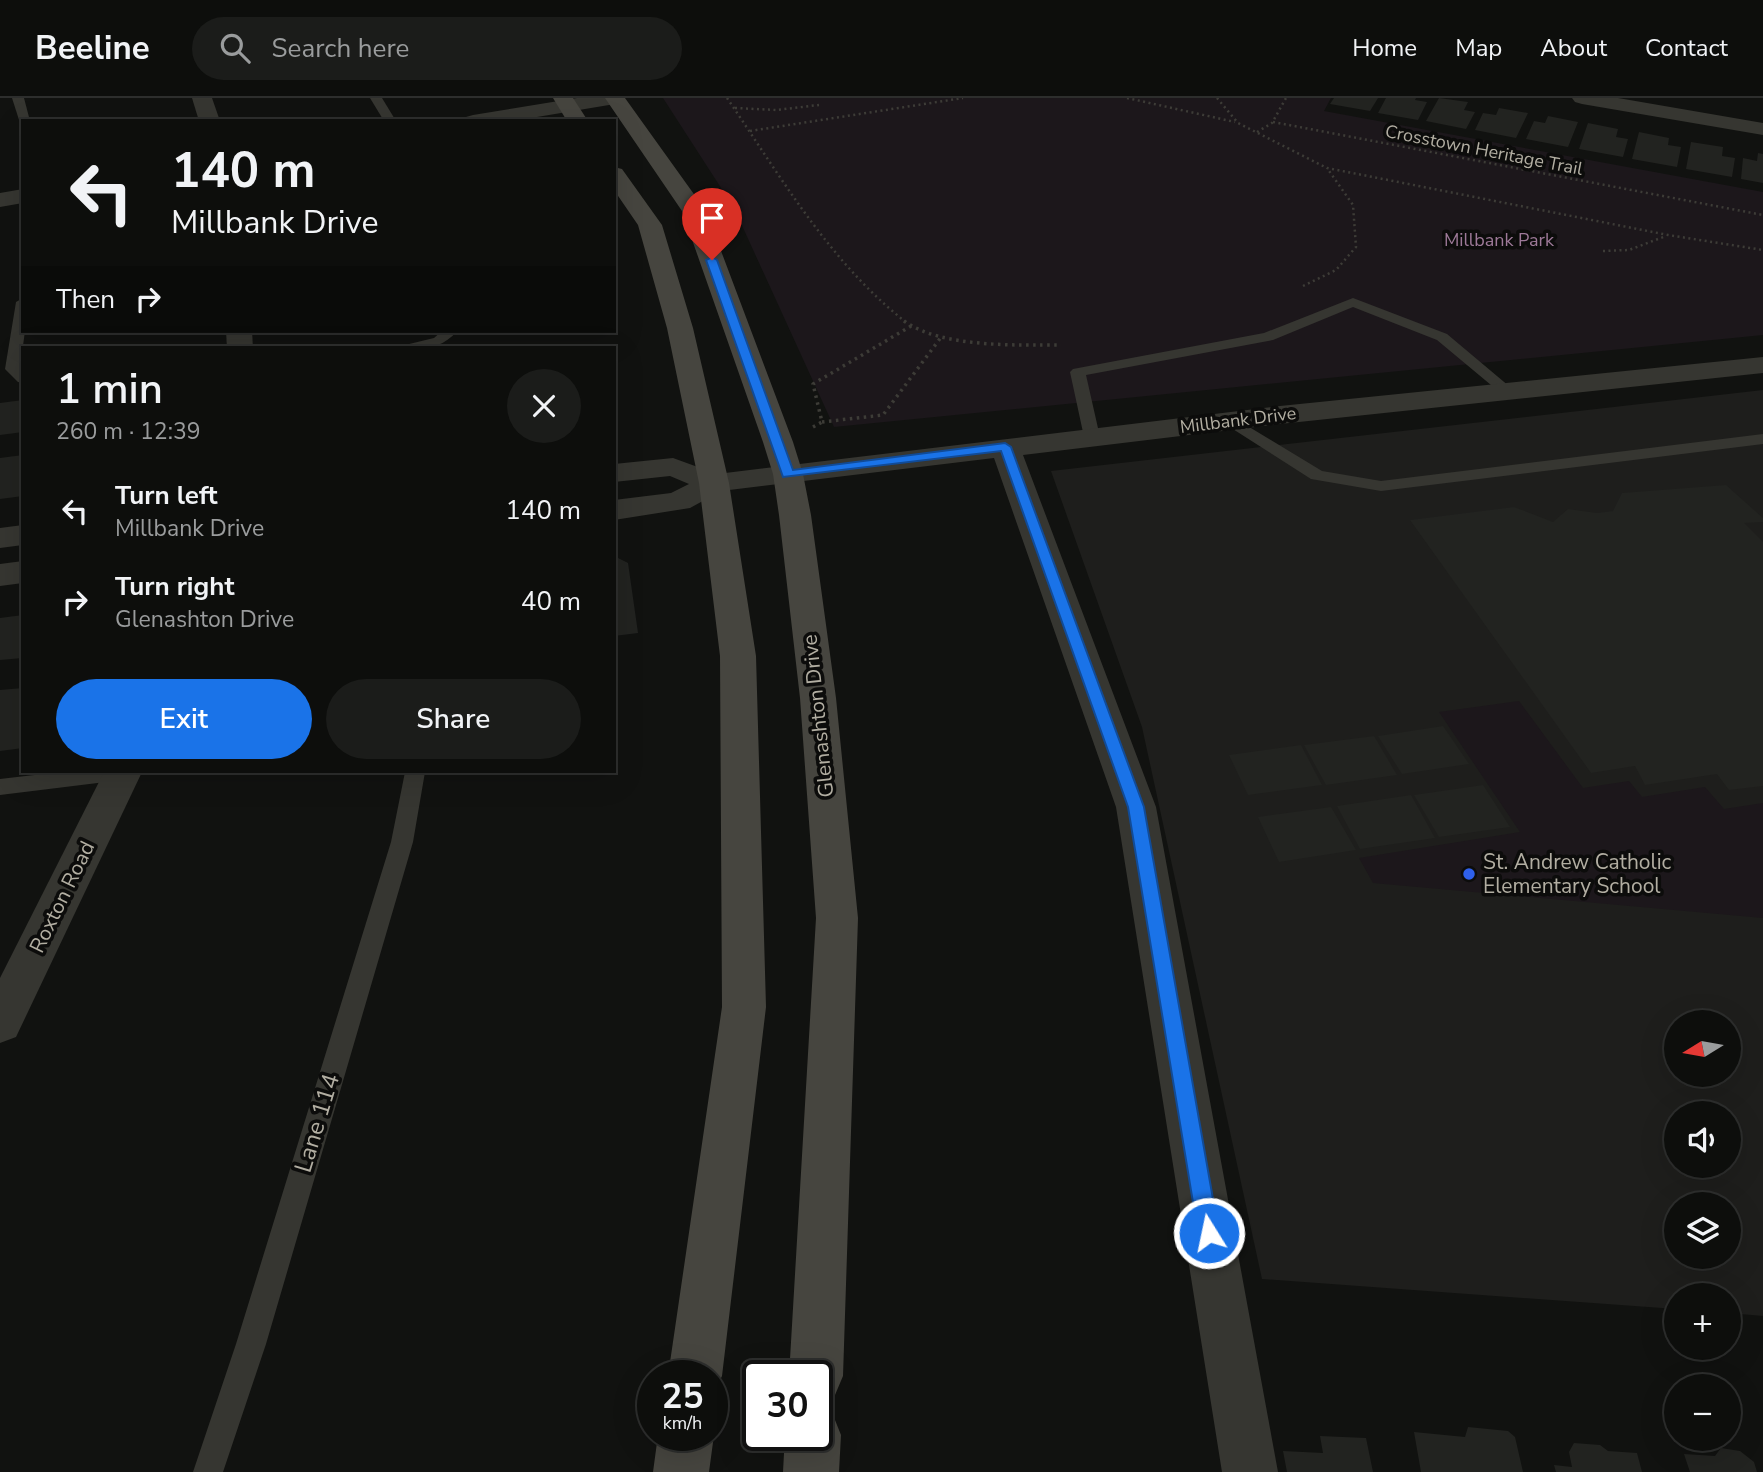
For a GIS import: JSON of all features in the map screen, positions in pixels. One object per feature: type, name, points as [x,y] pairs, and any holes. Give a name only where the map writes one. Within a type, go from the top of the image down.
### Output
[{"type":"street","points":[[202,98],[209,119]]},
{"type":"street","points":[[488,119],[569,108],[615,98]]},
{"type":"street","name":"Glenashton Drive","points":[[615,98],[694,211],[788,474],[818,698],[837,918],[817,1360]]},
{"type":"street","points":[[1582,98],[1681,106],[1763,129]]},
{"type":"street","points":[[616,177],[650,225],[680,328],[715,483],[738,656],[744,1007],[697,1360]]},
{"type":"street","points":[[0,200],[21,196]]},
{"type":"street","name":"Millbank Drive","points":[[715,483],[1231,421],[1763,366]]},
{"type":"street","points":[[1005,447],[1136,807],[1250,1472]]},
{"type":"street","points":[[616,473],[673,467],[715,483]]},
{"type":"street","points":[[616,510],[679,501],[715,483]]},
{"type":"street","points":[[0,538],[21,535]]},
{"type":"street","points":[[0,575],[21,572]]},
{"type":"street","name":"Roxton Road","points":[[0,1023],[123,773]]},
{"type":"street","points":[[681,1472],[684,1451]]},
{"type":"street","points":[[811,1472],[812,1451]]},
{"type":"lane","points":[[18,98],[23,119]]},
{"type":"lane","points":[[376,98],[389,119]]},
{"type":"lane","points":[[1092,437],[1078,372],[1268,337],[1353,302],[1442,337],[1508,392]]},
{"type":"lane","points":[[21,314],[12,369],[21,377]]},
{"type":"lane","points":[[418,346],[439,341],[448,333]]},
{"type":"lane","points":[[1231,421],[1317,475],[1381,486],[1763,439]]},
{"type":"lane","points":[[0,787],[115,773]]},
{"type":"lane","name":"Lane 114","points":[[208,1472],[251,1344],[398,855],[415,773]]},
{"type":"path","points":[[727,98],[835,254],[877,297],[911,326],[942,336],[1011,345],[1067,345]]},
{"type":"path","points":[[750,131],[963,98]]},
{"type":"path","points":[[1127,98],[1238,123],[1327,168],[1668,235],[1763,250]]},
{"type":"path","points":[[1217,98],[1238,123]]},
{"type":"path","points":[[1257,132],[1267,129],[1273,122],[1286,98]]},
{"type":"path","points":[[734,108],[776,110],[818,105]]},
{"type":"path","name":"Crosstown Heritage Trail","points":[[1273,122],[1763,215]]},
{"type":"path","points":[[1292,291],[1336,270],[1356,247],[1353,205],[1327,168]]},
{"type":"path","points":[[1603,251],[1629,250],[1668,235]]},
{"type":"path","points":[[822,422],[813,384],[911,326]]},
{"type":"path","points":[[806,430],[822,422],[883,415],[942,336]]},
{"type":"shaded area","name":"St. Andrew Catholic Elementary School","points":[[1763,390],[1763,1316],[1741,1314],[1741,1283],[1664,1283],[1664,1308],[1262,1279],[1142,727],[1051,471]]},
{"type":"green space","name":"Millbank Park","points":[[663,98],[1331,98],[1324,111],[1763,192],[1763,335],[834,427],[734,208]]},
{"type":"green space","points":[[1519,701],[1583,788],[1629,781],[1642,797],[1705,787],[1724,809],[1763,803],[1763,918],[1373,883],[1359,858],[1520,832],[1439,712]]},
{"type":"building","points":[[1334,98],[1378,98],[1370,111],[1330,104]]},
{"type":"building","points":[[1386,98],[1416,98],[1415,100],[1427,102],[1418,120],[1378,113]]},
{"type":"building","points":[[1439,98],[1468,102],[1464,110],[1475,112],[1466,129],[1426,121]]},
{"type":"building","points":[[1499,108],[1528,113],[1516,138],[1475,130],[1483,113],[1496,115]]},
{"type":"building","points":[[1548,116],[1578,122],[1568,147],[1526,139],[1534,121],[1545,123]]},
{"type":"building","points":[[1588,123],[1618,129],[1616,137],[1628,139],[1623,157],[1579,149]]},
{"type":"building","points":[[1639,132],[1669,138],[1668,145],[1681,147],[1677,167],[1632,159]]},
{"type":"building","points":[[1691,142],[1723,147],[1722,156],[1735,158],[1732,177],[1686,169]]},
{"type":"building","points":[[1758,153],[1763,154],[1763,183],[1741,179],[1743,158],[1757,161]]},
{"type":"building","points":[[21,400],[21,432],[0,435],[0,403]]},
{"type":"building","points":[[21,455],[21,496],[0,499],[0,458]]},
{"type":"building","points":[[1726,485],[1763,518],[1763,522],[1744,523],[1763,542],[1763,786],[1729,790],[1717,774],[1645,785],[1635,766],[1591,773],[1410,520],[1514,507],[1553,522],[1568,509],[1597,513],[1613,511],[1622,493]]},
{"type":"building","points":[[616,557],[628,563],[638,633],[616,636]]},
{"type":"building","points":[[21,615],[21,658],[0,660],[0,618]]},
{"type":"building","points":[[21,688],[21,748],[0,751],[0,690]]},
{"type":"building","points":[[1443,726],[1469,764],[1402,774],[1378,736]]},
{"type":"building","points":[[1374,736],[1397,775],[1326,785],[1304,745]]},
{"type":"building","points":[[1301,745],[1322,785],[1248,795],[1229,755]]},
{"type":"building","points":[[1483,785],[1510,827],[1439,837],[1414,795]]},
{"type":"building","points":[[1411,795],[1435,838],[1360,849],[1337,806]]},
{"type":"building","points":[[1331,807],[1356,850],[1279,862],[1258,817]]},
{"type":"building","points":[[1468,1427],[1508,1431],[1515,1437],[1523,1472],[1421,1472],[1414,1432],[1465,1437]]},
{"type":"building","points":[[1320,1436],[1366,1438],[1373,1472],[1287,1472],[1283,1451],[1323,1453]]},
{"type":"building","points":[[1574,1443],[1600,1445],[1608,1451],[1637,1453],[1642,1472],[1556,1472],[1554,1465],[1572,1467],[1569,1452]]},
{"type":"building","points":[[1719,1451],[1740,1451],[1754,1462],[1757,1472],[1690,1472],[1684,1454],[1715,1456]]},
{"type":"place","name":"St. Andrew Catholic Elementary School","points":[[1469,874]]},
{"type":"route","points":[[712,260],[788,474],[1005,447],[1136,807],[1209,1233]]}]
